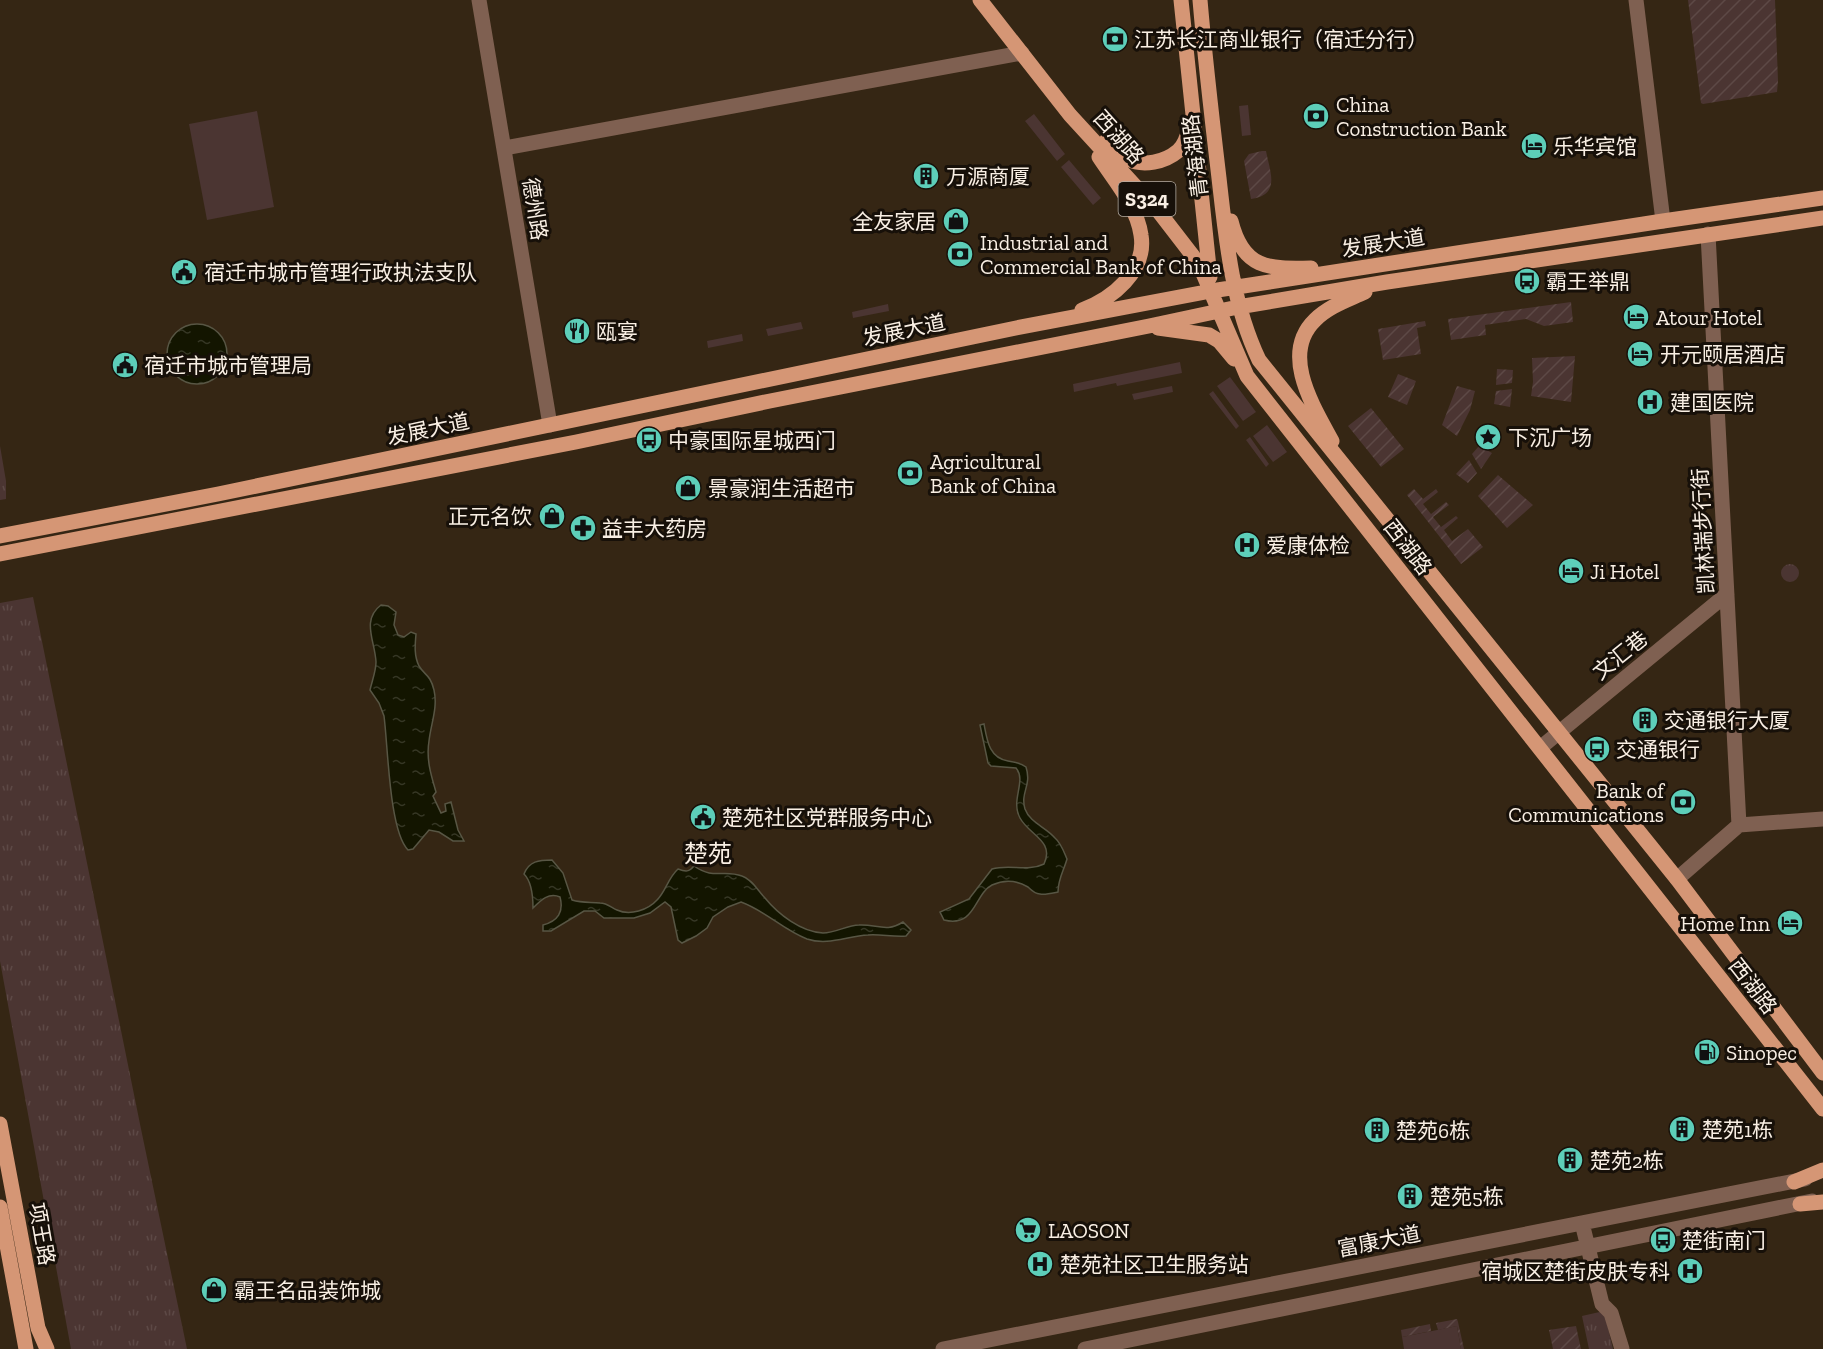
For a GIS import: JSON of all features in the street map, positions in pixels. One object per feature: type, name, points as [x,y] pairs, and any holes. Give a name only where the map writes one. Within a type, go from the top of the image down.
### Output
[{"type":"main road","name":"西湖路","points":[[980,0],[1070,115],[1180,237],[1202,271],[1247,376],[1823,1112]]},
{"type":"main road","name":"青海湖路","points":[[1181,0],[1211,291]]},
{"type":"main road","name":"青海湖路","points":[[1200,0],[1216,155],[1238,307]]},
{"type":"main road","points":[[1070,115],[1126,159],[1143,163],[1160,160],[1178,151],[1186,140],[1192,120]]},
{"type":"main road","points":[[1016,328],[1069,314],[1105,299],[1120,288],[1131,274],[1140,254],[1142,235],[1136,217],[1070,115]]},
{"type":"main road","points":[[1216,155],[1234,231],[1245,253],[1259,264],[1273,268],[1293,269],[1386,264]]},
{"type":"main road","name":"发展大道","points":[[0,536],[218,494],[1016,328],[1211,291],[1823,198]]},
{"type":"main road","name":"发展大道","points":[[0,554],[576,442],[781,399],[1149,327],[1238,307],[1387,282],[1823,218]]},
{"type":"main road","points":[[1356,480],[1308,395],[1302,378],[1300,351],[1305,333],[1315,319],[1336,305],[1387,282]]},
{"type":"main road","points":[[1211,291],[1238,307]]},
{"type":"main road","name":"西湖路","points":[[1238,307],[1259,360],[1677,879],[1823,1073]]},
{"type":"main road","points":[[1149,327],[1209,334],[1219,340],[1247,376]]},
{"type":"main road","name":"项王路","points":[[0,1124],[38,1328],[47,1349]]},
{"type":"main road","points":[[1794,1182],[1823,1170]]},
{"type":"main road","points":[[1800,1204],[1823,1200]]},
{"type":"main road","name":"项王路","points":[[0,1207],[26,1349]]},
{"type":"street","name":"德州路","points":[[479,0],[550,425]]},
{"type":"street","points":[[1636,0],[1664,221]]},
{"type":"street","points":[[504,148],[1022,53]]},
{"type":"street","name":"凯林瑞步行街","points":[[1708,234],[1739,825]]},
{"type":"street","name":"文汇巷","points":[[1540,748],[1727,594]]},
{"type":"street","points":[[1677,879],[1739,825],[1823,819]]},
{"type":"street","name":"富康大道","points":[[943,1349],[1823,1175]]},
{"type":"street","points":[[1085,1349],[1142,1344],[1587,1246],[1800,1204]]},
{"type":"street","points":[[1582,1223],[1602,1304],[1611,1314],[1622,1349]]},
{"type":"green space","points":[[1688,0],[1775,0],[1777,92],[1701,103]]},
{"type":"green space","points":[[1248,105],[1251,135],[1242,136],[1239,106]]},
{"type":"green space","points":[[257,111],[274,207],[207,220],[189,124]]},
{"type":"green space","points":[[1034,114],[1065,154],[1057,161],[1025,121]]},
{"type":"green space","points":[[1266,151],[1270,167],[1270,188],[1267,193],[1251,199],[1244,161],[1249,154]]},
{"type":"green space","points":[[1069,160],[1101,198],[1093,205],[1061,167]]},
{"type":"green space","points":[[1571,302],[1573,322],[1544,326],[1526,319],[1485,325],[1486,335],[1451,340],[1448,319]]},
{"type":"green space","points":[[888,304],[889,311],[853,318],[852,312]]},
{"type":"green space","points":[[1425,321],[1426,326],[1417,328],[1421,354],[1383,360],[1378,329]]},
{"type":"green space","points":[[801,322],[803,329],[768,336],[766,329]]},
{"type":"green space","points":[[742,334],[743,341],[708,348],[707,341]]},
{"type":"green space","points":[[1575,356],[1571,402],[1531,396],[1532,358]]},
{"type":"green space","points":[[1180,362],[1182,373],[1074,392],[1073,384]]},
{"type":"green space","points":[[1497,369],[1513,370],[1512,383],[1496,385]]},
{"type":"green space","points":[[1398,374],[1416,381],[1407,405],[1388,397]]},
{"type":"green space","points":[[1230,377],[1256,412],[1243,421],[1217,386]]},
{"type":"green space","points":[[1172,386],[1173,392],[1134,400],[1132,394]]},
{"type":"green space","points":[[1457,386],[1475,391],[1470,410],[1457,436],[1442,425]]},
{"type":"green space","points":[[1512,389],[1510,407],[1494,404],[1496,391]]},
{"type":"green space","points":[[1213,391],[1239,426],[1236,429],[1209,394]]},
{"type":"green space","points":[[1371,408],[1404,449],[1381,467],[1348,426]]},
{"type":"green space","points":[[1267,425],[1287,452],[1273,462],[1253,436]]},
{"type":"green space","points":[[1250,437],[1269,464],[1266,467],[1246,440]]},
{"type":"green space","points":[[0,446],[6,481],[6,499],[0,500]]},
{"type":"green space","points":[[1479,446],[1492,453],[1481,469],[1472,454]]},
{"type":"green space","points":[[1469,460],[1477,473],[1468,483],[1456,474]]},
{"type":"green space","points":[[1498,475],[1533,505],[1507,528],[1478,496]]},
{"type":"green space","points":[[1414,489],[1423,499],[1436,489],[1438,492],[1423,504],[1431,514],[1446,502],[1449,505],[1433,517],[1441,527],[1456,516],[1458,518],[1444,530],[1452,541],[1468,529],[1483,547],[1461,564],[1407,495]]},
{"type":"green space","points":[[1786,564],[1794,564],[1799,569],[1797,580],[1786,582],[1781,577],[1781,569]]},
{"type":"green space","points":[[33,597],[187,1349],[71,1349],[0,961],[0,603]]},
{"type":"green space","points":[[1604,1311],[1613,1349],[1589,1349],[1582,1316]]},
{"type":"green space","points":[[1457,1319],[1464,1349],[1461,1349],[1457,1326],[1438,1330],[1436,1323]]},
{"type":"green space","points":[[1430,1324],[1431,1331],[1402,1337],[1401,1330]]},
{"type":"green space","points":[[1457,1326],[1461,1349],[1404,1349],[1402,1337]]},
{"type":"green space","points":[[1576,1326],[1581,1349],[1553,1349],[1549,1330]]},
{"type":"water","points":[[197,324],[214,329],[222,337],[227,354],[222,371],[214,379],[197,384],[180,379],[172,371],[167,354],[172,337],[180,329]]},
{"type":"water","points":[[381,605],[388,606],[396,612],[394,625],[398,635],[404,637],[411,632],[416,634],[417,662],[431,681],[435,697],[428,748],[436,792],[433,796],[441,813],[446,811],[445,804],[451,802],[458,830],[464,841],[453,841],[439,832],[429,830],[413,849],[408,850],[402,840],[390,787],[384,716],[370,690],[376,662],[370,624],[375,611]]},
{"type":"water","points":[[984,724],[993,752],[1002,759],[1026,767],[1028,779],[1024,803],[1027,814],[1057,840],[1067,859],[1058,892],[1038,894],[1019,883],[1001,882],[986,889],[969,915],[955,921],[944,920],[940,912],[969,899],[992,869],[1038,866],[1044,864],[1046,856],[1044,844],[1024,824],[1017,811],[1020,779],[1016,768],[991,766],[988,763],[980,725]]},
{"type":"water","points":[[552,860],[563,873],[572,900],[603,903],[622,912],[633,912],[649,907],[660,896],[678,869],[687,871],[694,866],[707,872],[729,873],[746,878],[783,916],[798,926],[815,932],[828,933],[859,925],[891,927],[903,922],[911,930],[906,936],[868,935],[815,941],[790,931],[741,902],[713,917],[707,928],[682,943],[678,940],[671,907],[665,902],[650,913],[634,918],[604,918],[595,911],[584,911],[551,931],[543,931],[543,925],[553,921],[559,915],[560,897],[549,896],[533,908],[530,885],[524,874],[535,862]]},
{"type":"place","name":"江苏长江商业银行（宿迁分行）","points":[[1115,39]]},
{"type":"place","name":"China Construction Bank","points":[[1316,116]]},
{"type":"place","name":"乐华宾馆","points":[[1534,146]]},
{"type":"place","name":"万源商厦","points":[[926,176]]},
{"type":"place","name":"全友家居","points":[[956,221]]},
{"type":"place","name":"Industrial and Commercial Bank of China","points":[[960,254]]},
{"type":"place","name":"宿迁市城市管理行政执法支队","points":[[184,272]]},
{"type":"place","name":"霸王举鼎","points":[[1527,281]]},
{"type":"place","name":"Atour Hotel","points":[[1636,317]]},
{"type":"place","name":"瓯宴","points":[[577,331]]},
{"type":"place","name":"开元颐居酒店","points":[[1640,354]]},
{"type":"place","name":"宿迁市城市管理局","points":[[125,365]]},
{"type":"place","name":"建国医院","points":[[1650,402]]},
{"type":"place","name":"下沉广场","points":[[1488,437]]},
{"type":"place","name":"中豪国际星城西门","points":[[649,440]]},
{"type":"place","name":"Agricultural Bank of China","points":[[910,473]]},
{"type":"place","name":"景豪润生活超市","points":[[688,488]]},
{"type":"place","name":"正元名饮","points":[[552,516]]},
{"type":"place","name":"益丰大药房","points":[[583,528]]},
{"type":"place","name":"爱康体检","points":[[1247,545]]},
{"type":"place","name":"Ji Hotel","points":[[1571,571]]},
{"type":"place","name":"交通银行大厦","points":[[1645,720]]},
{"type":"place","name":"交通银行","points":[[1597,749]]},
{"type":"place","name":"Bank of Communications","points":[[1683,802]]},
{"type":"place","name":"楚苑社区党群服务中心","points":[[703,817]]},
{"type":"place","name":"Home Inn","points":[[1790,923]]},
{"type":"place","name":"Sinopec","points":[[1707,1052]]},
{"type":"place","name":"楚苑1栋","points":[[1682,1129]]},
{"type":"place","name":"楚苑6栋","points":[[1377,1130]]},
{"type":"place","name":"楚苑2栋","points":[[1570,1160]]},
{"type":"place","name":"楚苑5栋","points":[[1410,1196]]},
{"type":"place","name":"LAOSON","points":[[1028,1230]]},
{"type":"place","name":"楚街南门","points":[[1663,1240]]},
{"type":"place","name":"楚苑社区卫生服务站","points":[[1040,1264]]},
{"type":"place","name":"宿城区楚街皮肤专科","points":[[1690,1271]]},
{"type":"place","name":"霸王名品装饰城","points":[[214,1290]]},
{"type":"district","name":"楚苑","points":[[708,853]]}]
